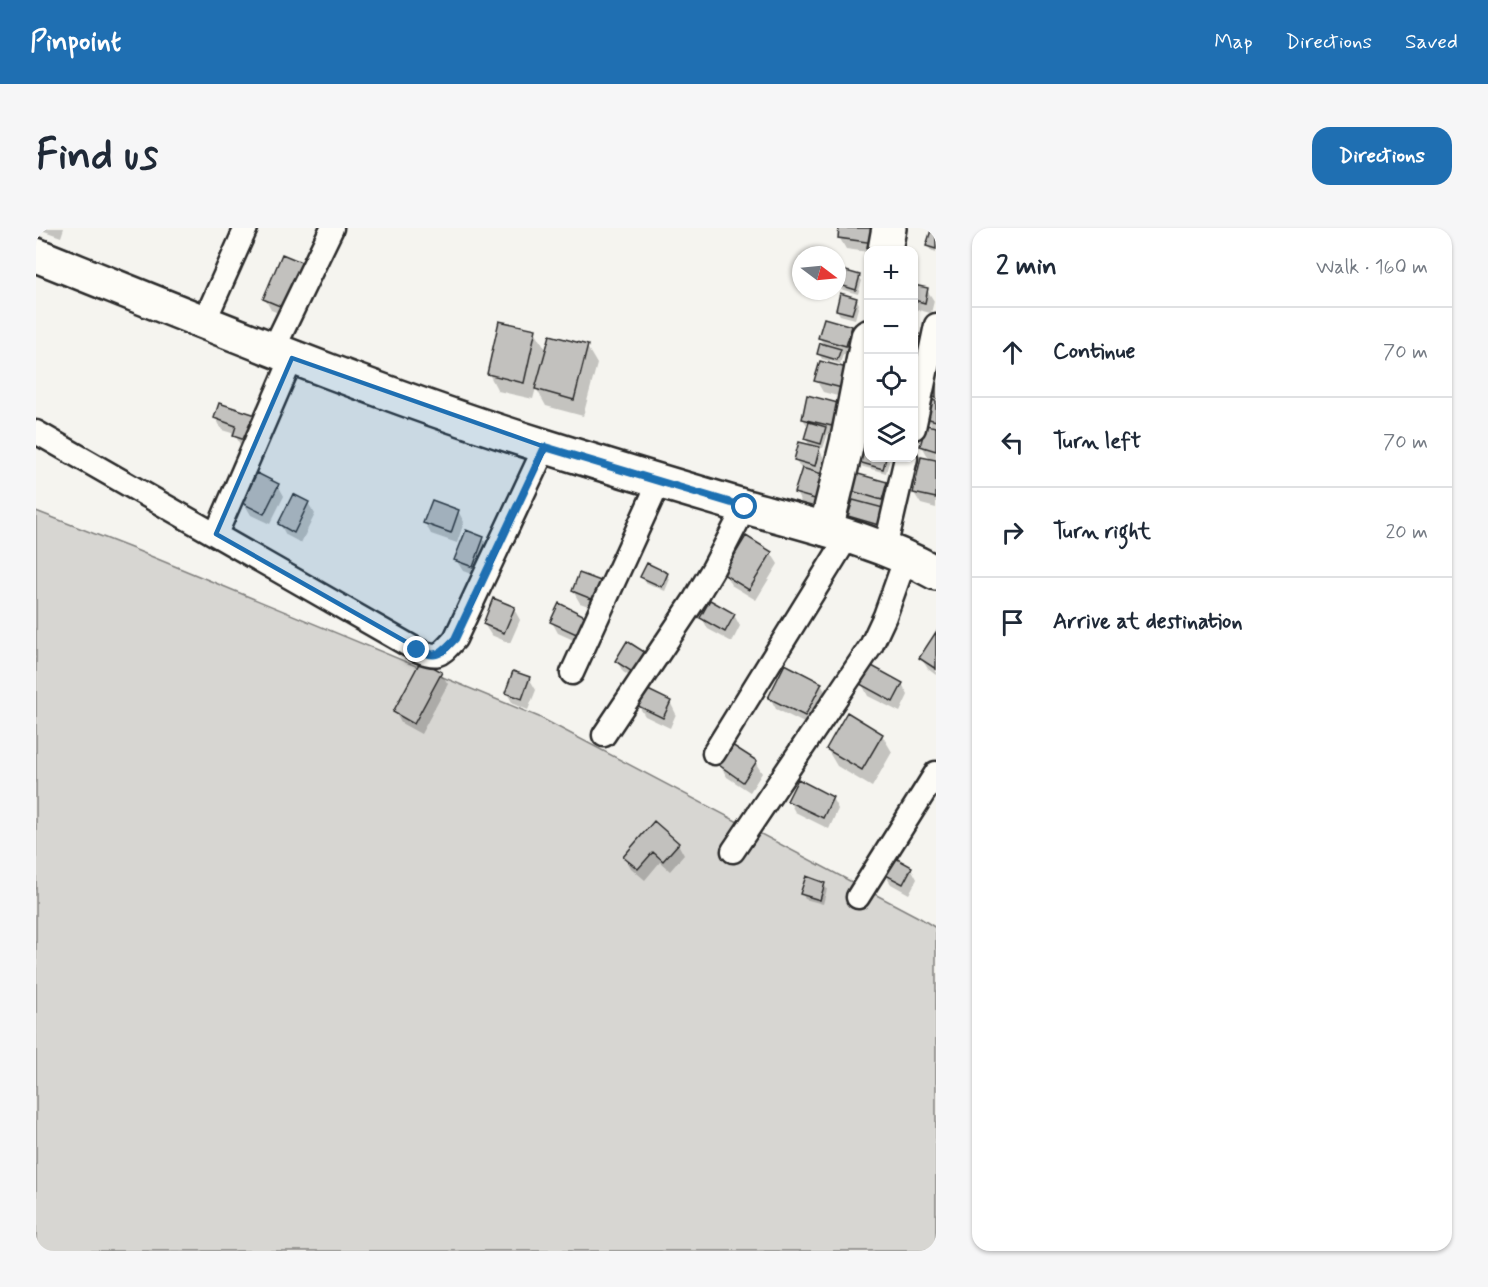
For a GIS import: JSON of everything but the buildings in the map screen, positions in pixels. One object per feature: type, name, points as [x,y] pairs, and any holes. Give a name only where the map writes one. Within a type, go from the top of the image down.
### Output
[{"type":"main road","points":[[886,246],[889,228]]},
{"type":"main road","points":[[36,255],[282,354],[424,407],[545,447],[837,533],[895,553],[936,573]]},
{"type":"main road","points":[[837,533],[847,443],[865,354]]},
{"type":"street","points":[[204,322],[246,228]]},
{"type":"street","points":[[216,534],[282,354],[332,228]]},
{"type":"street","points":[[918,409],[936,325]]},
{"type":"street","points":[[36,432],[431,656],[442,653],[455,639],[545,447]]},
{"type":"street","points":[[733,851],[871,646],[885,616],[906,462]]},
{"type":"street","points":[[572,673],[660,480]]},
{"type":"street","points":[[604,735],[713,569],[745,507]]},
{"type":"street","points":[[714,753],[837,533]]},
{"type":"street","points":[[858,897],[936,773]]},
{"type":"highlighted area","points":[[292,358],[545,447],[455,639],[442,653],[431,656],[216,534]]},
{"type":"shaded area","points":[[36,511],[539,717],[936,928],[936,1251],[36,1251]]},
{"type":"route","points":[[417,650],[431,656],[442,653],[455,639],[545,447],[745,507]]}]
